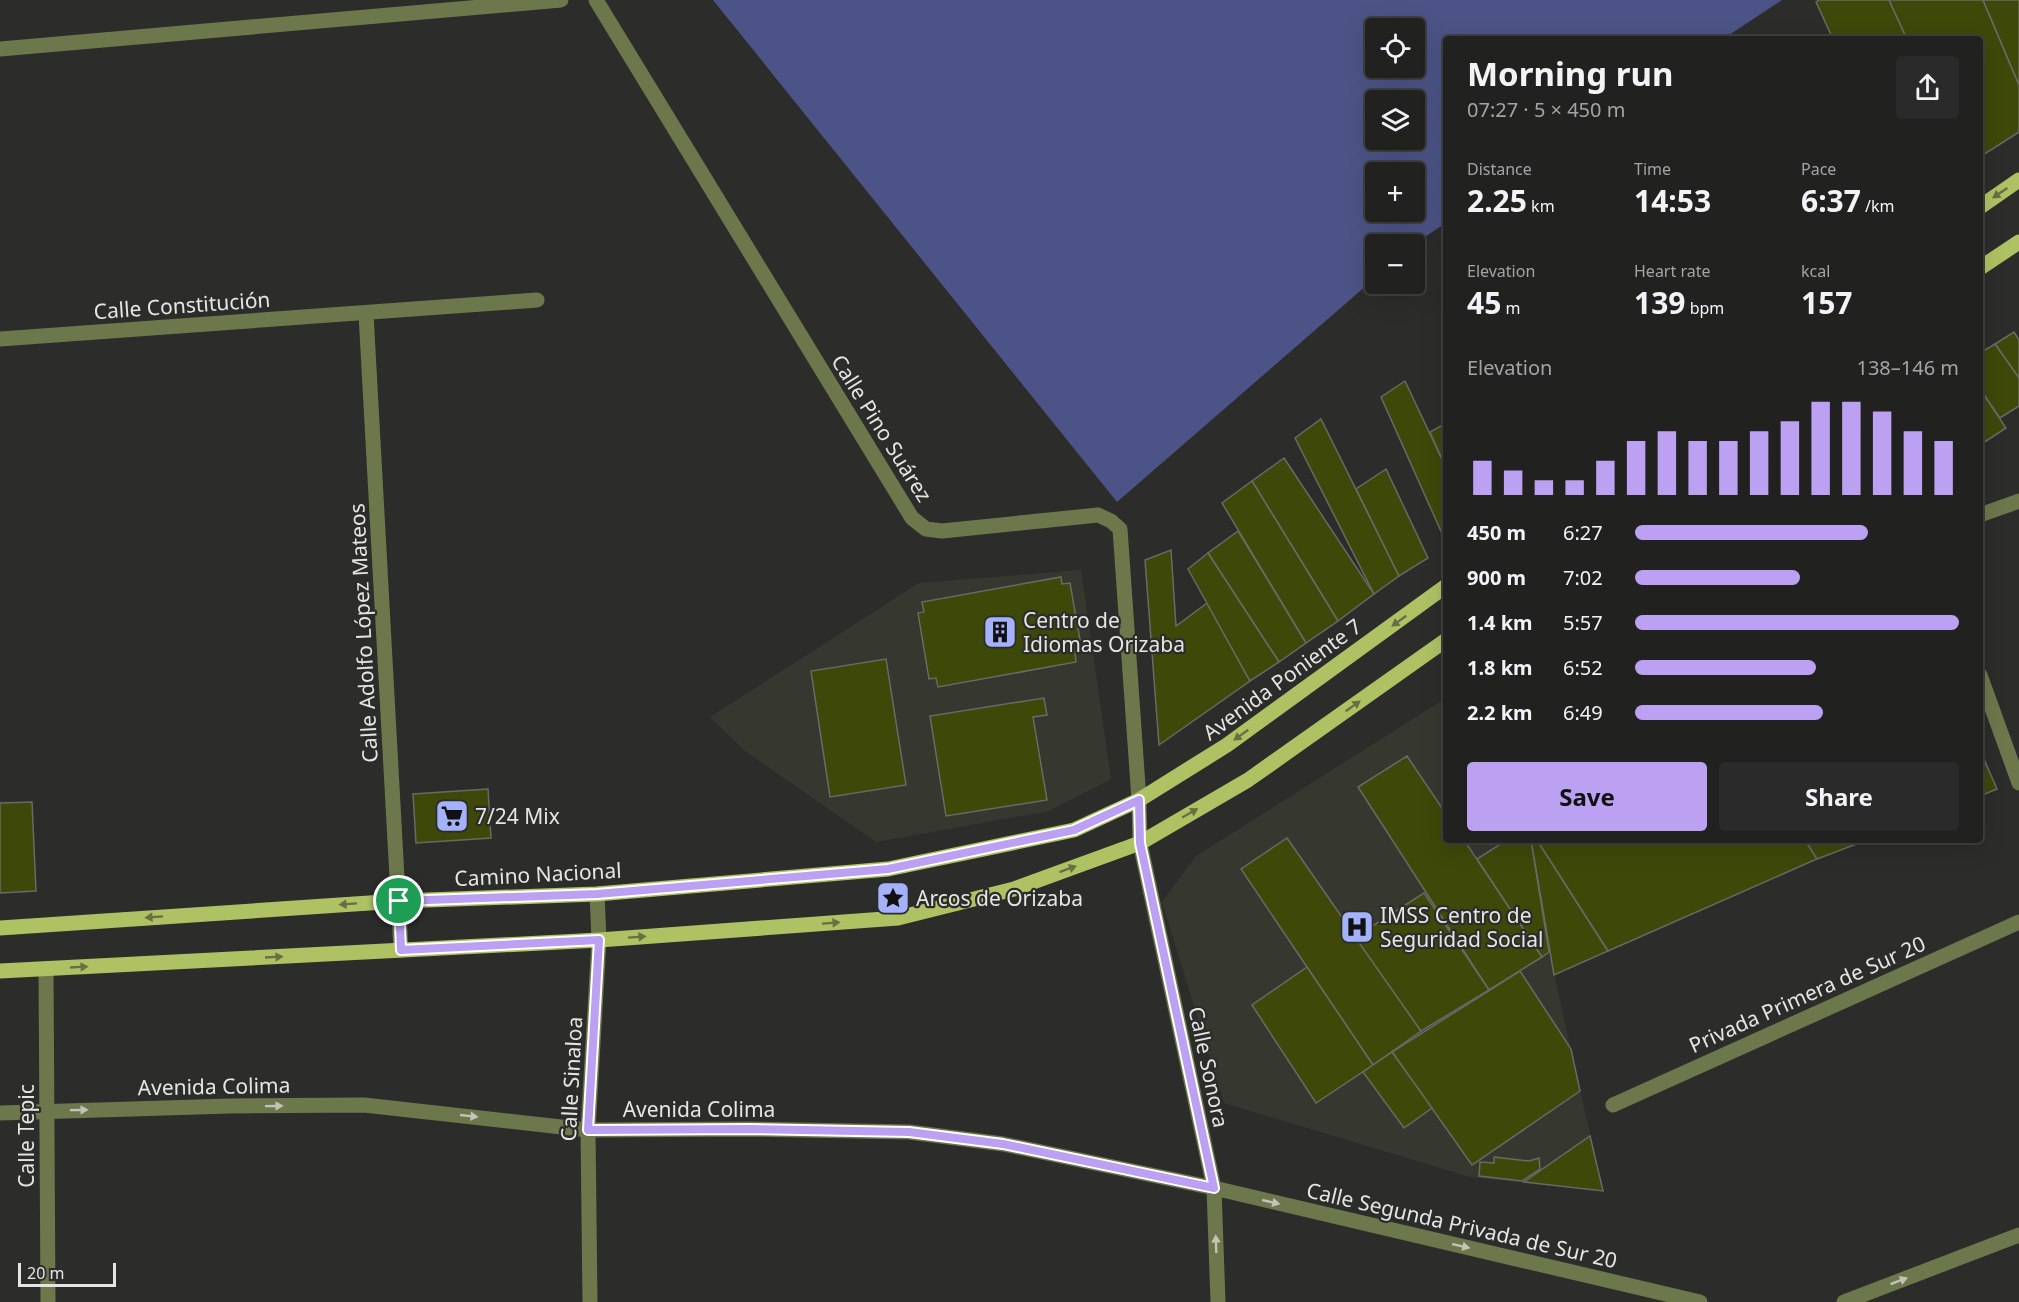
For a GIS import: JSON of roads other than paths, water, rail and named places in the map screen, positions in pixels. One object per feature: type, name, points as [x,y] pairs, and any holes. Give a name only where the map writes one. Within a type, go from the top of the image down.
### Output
[{"type":"main road","points":[[1983,205],[2019,180]]},
{"type":"main road","points":[[1983,266],[2019,242]]},
{"type":"main road","name":"Avenida Poniente 7","points":[[1074,830],[1139,800],[1227,746],[1443,588]]},
{"type":"main road","points":[[0,971],[599,940],[898,918],[1014,889],[1140,843],[1248,780],[1443,642]]},
{"type":"main road","name":"Camino Nacional","points":[[0,928],[399,901],[597,894],[888,869],[1074,830]]},
{"type":"street","points":[[0,49],[561,0]]},
{"type":"street","name":"Calle Pino Suárez","points":[[596,0],[912,518],[926,529],[942,531],[1098,515],[1111,521],[1120,530],[1140,843]]},
{"type":"street","name":"Calle Constitución","points":[[0,339],[537,300]]},
{"type":"street","name":"Calle Adolfo López Mateos","points":[[366,314],[401,950]]},
{"type":"street","points":[[1983,514],[2019,501]]},
{"type":"street","points":[[1983,683],[2019,783]]},
{"type":"street","name":"Calle Sonora","points":[[1140,843],[1214,1188],[1218,1302]]},
{"type":"street","name":"Calle Sinaloa","points":[[590,1302],[588,1130],[599,940],[597,894]]},
{"type":"street","name":"Privada Primera de Sur 20","points":[[1612,1105],[2019,921]]},
{"type":"street","name":"Calle Tepic","points":[[46,969],[48,1302]]},
{"type":"street","name":"Avenida Colima","points":[[0,1113],[364,1105],[588,1130],[749,1129],[909,1132],[1003,1144],[1214,1188]]},
{"type":"street","name":"Calle Segunda Privada de Sur 20","points":[[1214,1188],[1700,1302]]},
{"type":"street","points":[[1844,1302],[2019,1234]]},
{"type":"place","name":"Centro de Idiomas Orizaba","points":[[1000,632]]},
{"type":"place","name":"7/24 Mix","points":[[452,816]]},
{"type":"place","name":"Arcos de Orizaba","points":[[893,898]]},
{"type":"place","name":"IMSS Centro de Seguridad Social","points":[[1357,927]]}]
